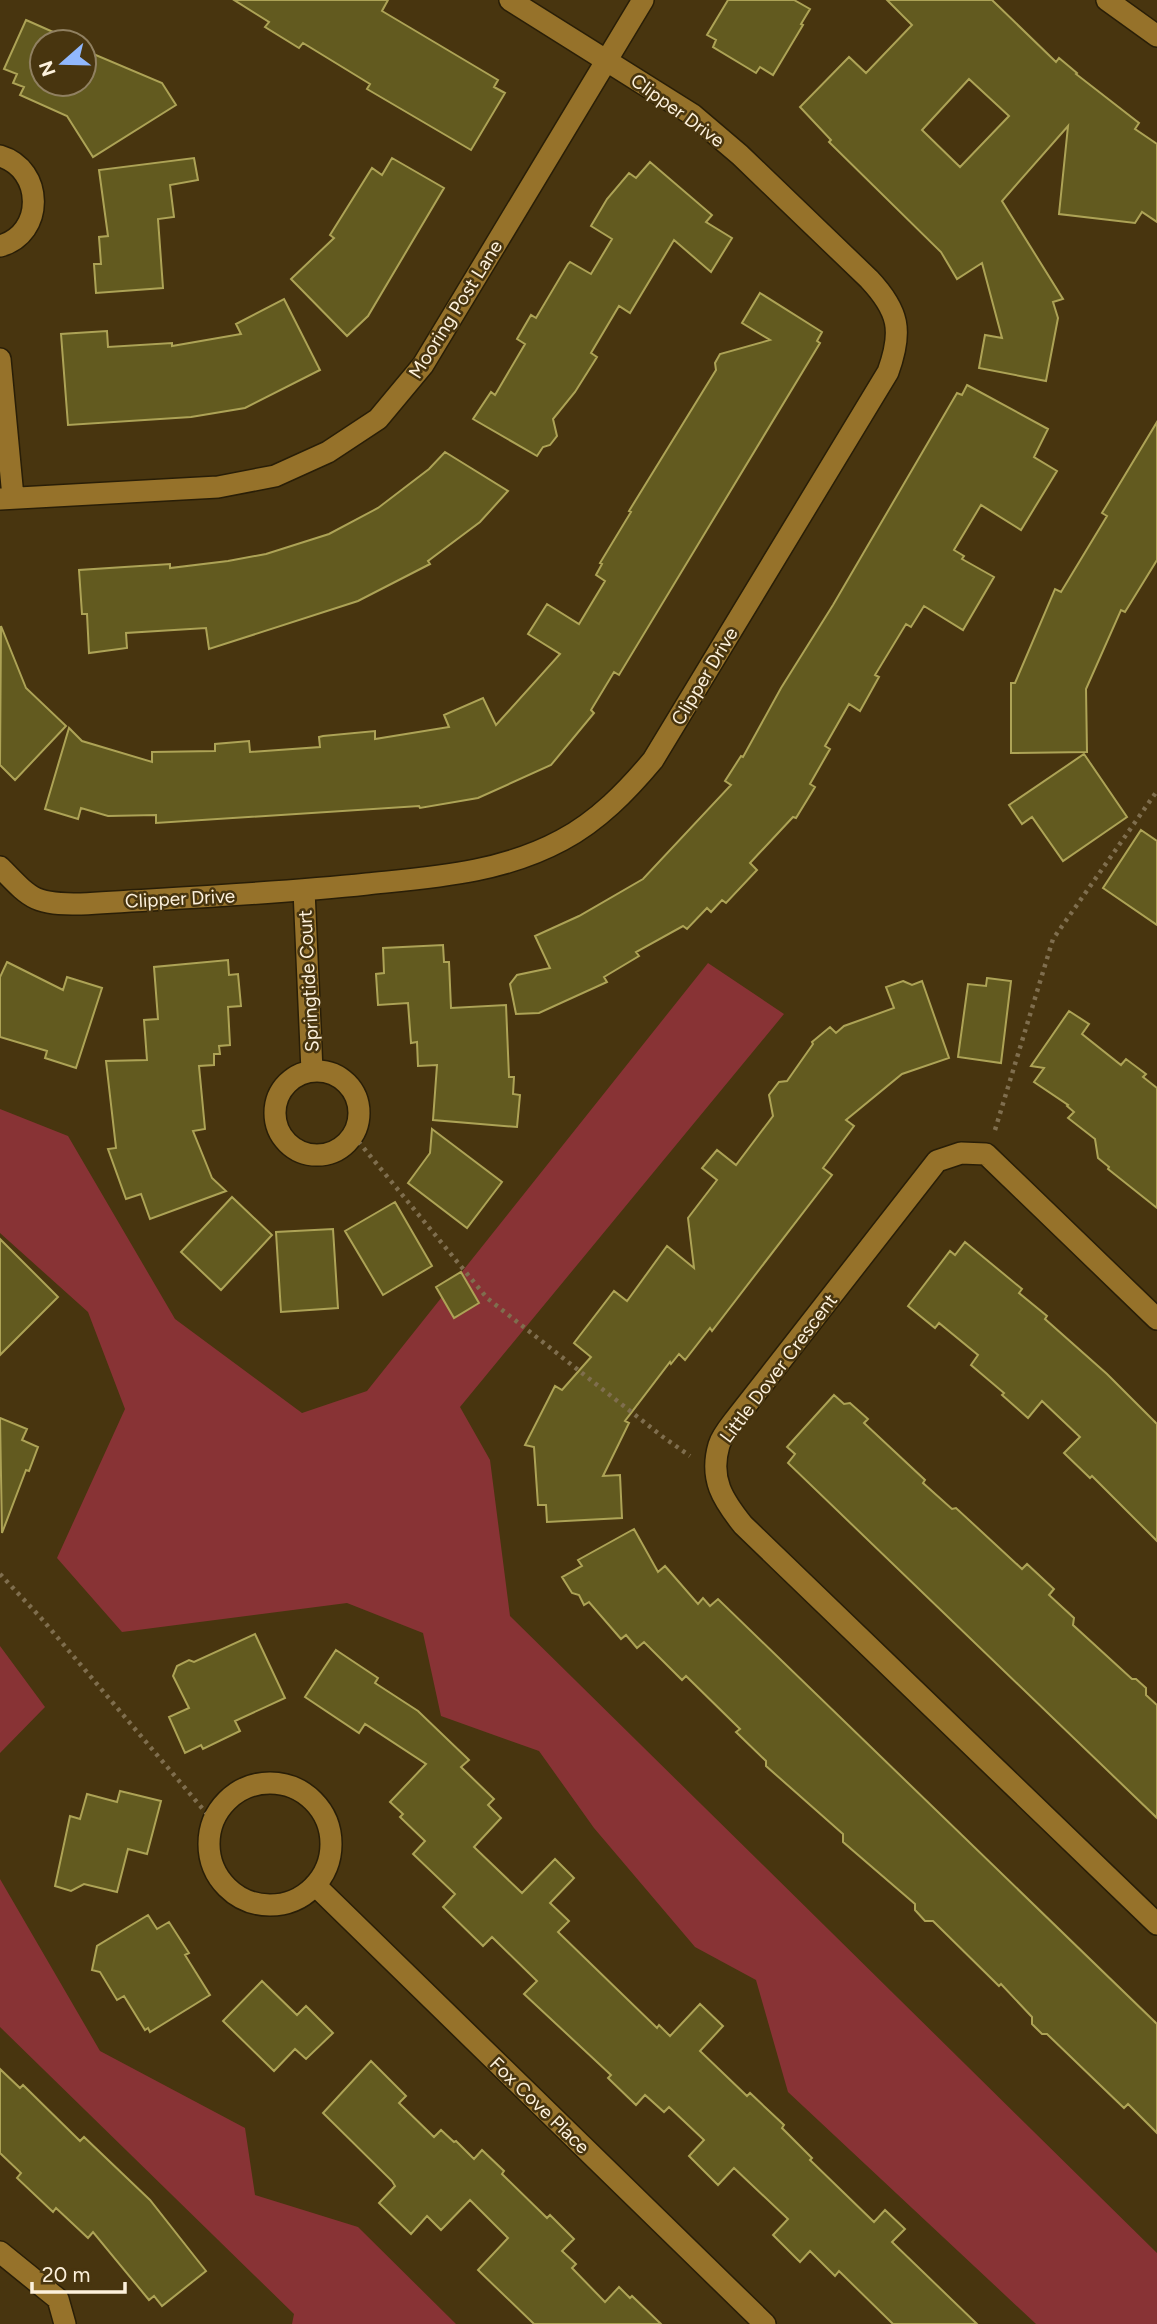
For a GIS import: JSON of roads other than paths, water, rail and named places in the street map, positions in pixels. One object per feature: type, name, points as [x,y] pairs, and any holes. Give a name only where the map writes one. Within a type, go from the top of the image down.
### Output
[{"type":"street","name":"Clipper Drive","points":[[0,867],[35,899],[50,904],[304,890],[458,874],[525,857],[564,840],[600,815],[628,790],[653,760],[888,372],[897,348],[895,322],[887,299],[859,269],[721,139],[692,116],[510,0]]},
{"type":"street","name":"Mooring Post Lane","points":[[6,498],[218,487],[275,475],[328,452],[378,419],[423,366],[643,0]]},
{"type":"street","points":[[1107,0],[1157,36]]},
{"type":"street","points":[[0,156],[10,159],[23,170],[31,184],[34,201],[31,217],[19,236],[0,246]]},
{"type":"street","points":[[0,359],[6,498]]},
{"type":"street","name":"Springtide Court","points":[[304,890],[312,1071]]},
{"type":"street","name":"Springtide Court","points":[[312,1071],[329,1072],[349,1086],[357,1098],[359,1119],[353,1135],[338,1150],[321,1155],[305,1153],[293,1147],[279,1131],[276,1122],[275,1108],[283,1088],[299,1075],[312,1071]]},
{"type":"street","name":"Little Dover Crescent","points":[[1157,1319],[986,1154],[961,1153],[937,1161],[737,1417],[719,1443],[715,1473],[723,1500],[743,1525],[1157,1924]]},
{"type":"street","points":[[281,1783],[301,1791],[320,1808],[329,1826],[331,1847],[327,1867],[316,1885],[289,1902],[268,1905],[239,1897],[223,1883],[214,1868],[209,1848],[213,1821],[221,1806],[237,1792],[257,1784],[281,1783]]},
{"type":"street","name":"Fox Cove Place","points":[[316,1885],[765,2324]]},
{"type":"street","points":[[0,2252],[58,2299],[65,2324]]}]
